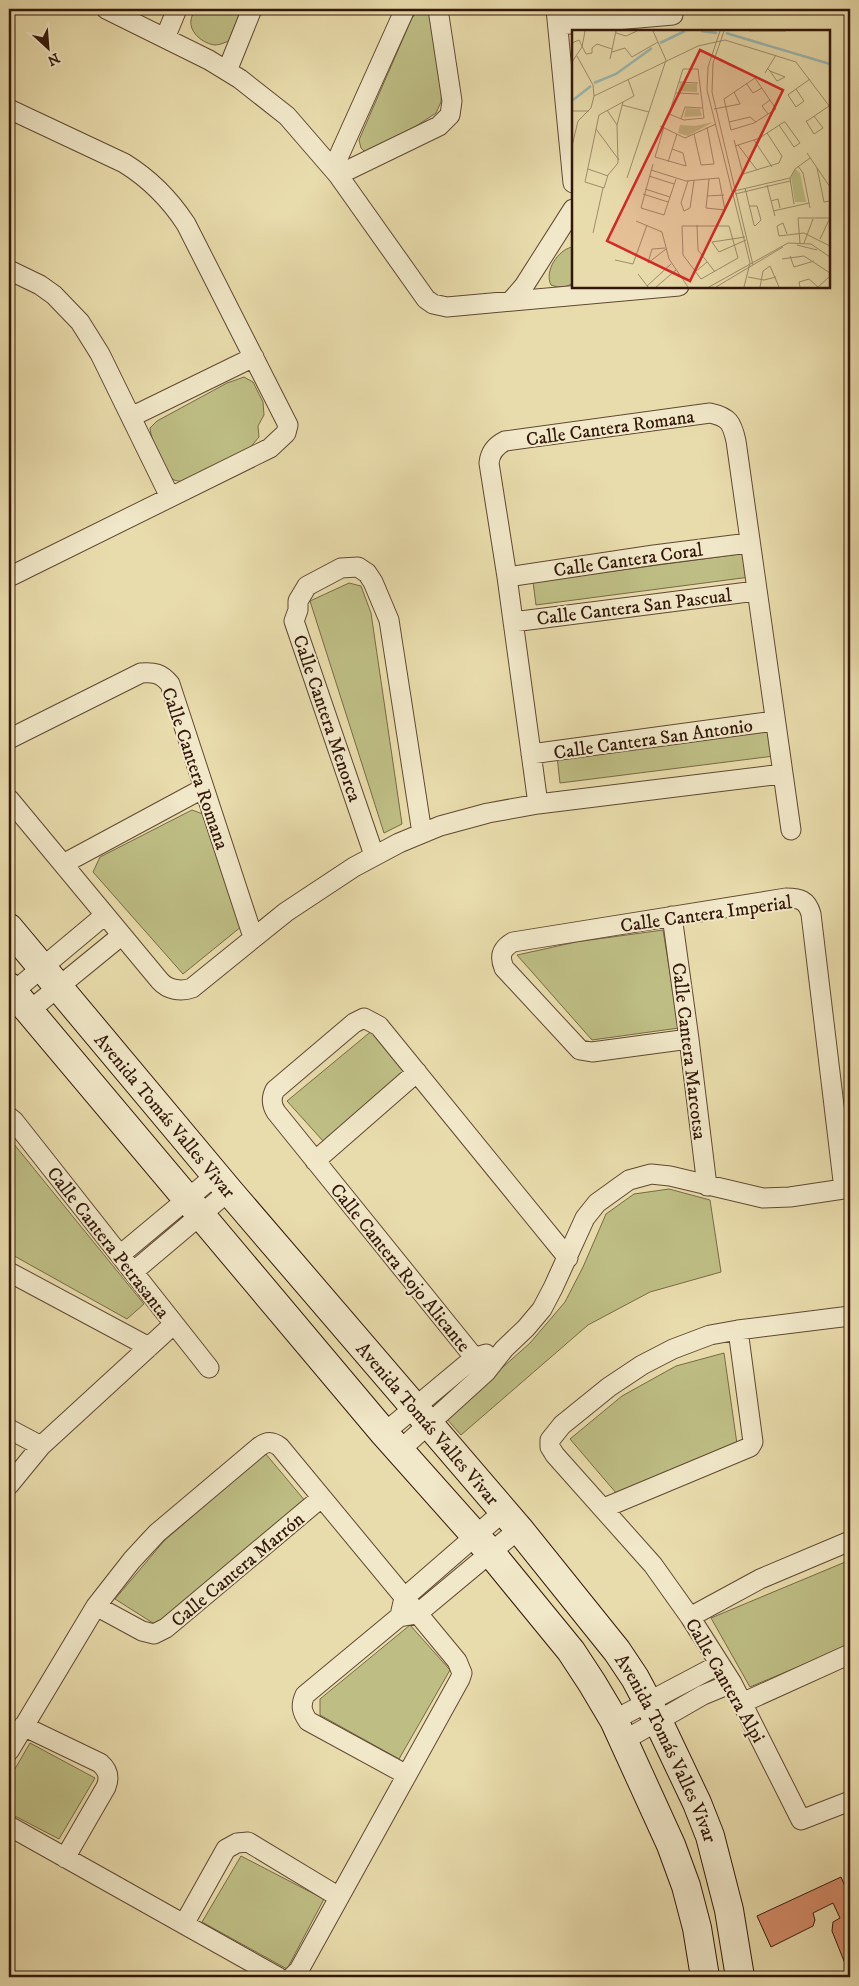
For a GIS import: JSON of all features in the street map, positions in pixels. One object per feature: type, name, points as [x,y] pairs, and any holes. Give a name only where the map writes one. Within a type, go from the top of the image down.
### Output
[{"type":"main road","name":"Avenida Tomás Valles Vivar","points":[[9,928],[223,1183],[511,1520],[617,1652],[635,1678],[653,1711],[710,1836],[729,1910],[740,1977]]},
{"type":"main road","name":"Avenida Tomás Valles Vivar","points":[[17,997],[391,1442],[483,1544],[570,1651],[592,1683],[618,1730],[671,1845],[686,1886],[697,1928],[705,1977]]},
{"type":"street","points":[[106,9],[227,71],[288,116],[336,172],[426,299],[439,306],[447,307],[511,301],[583,290],[631,288]]},
{"type":"street","points":[[165,38],[177,9]]},
{"type":"street","points":[[227,71],[252,9]]},
{"type":"street","points":[[336,172],[405,9]]},
{"type":"street","points":[[336,172],[440,126],[450,115],[452,101],[438,9]]},
{"type":"street","points":[[572,160],[557,17],[673,15]]},
{"type":"street","points":[[9,109],[124,163],[140,173],[166,196],[186,224],[288,425],[286,433],[270,448],[9,577]]},
{"type":"street","points":[[511,301],[524,286],[572,211]]},
{"type":"street","points":[[9,270],[40,285],[54,295],[80,322],[100,354],[170,497]]},
{"type":"street","points":[[131,417],[254,357]]},
{"type":"street","name":"Calle Cantera Romana","points":[[538,804],[507,577],[489,463],[490,453],[504,441],[710,414],[722,416],[731,424],[736,441],[774,721],[791,830]]},
{"type":"street","name":"Calle Cantera Coral","points":[[507,577],[654,554],[749,543]]},
{"type":"street","name":"Calle Cantera Menorca","points":[[374,855],[294,621],[298,610],[298,601],[306,586],[341,568],[358,567],[367,573],[373,582],[389,620],[422,833]]},
{"type":"street","name":"Calle Cantera San Pascual","points":[[513,622],[756,591]]},
{"type":"street","name":"Calle Cantera Romana","points":[[9,739],[140,673],[159,674],[170,684],[253,938]]},
{"type":"street","name":"Calle Cantera San Antonio","points":[[531,754],[774,721]]},
{"type":"street","points":[[9,799],[164,986],[180,990],[192,988],[286,912],[374,855],[422,833],[479,815],[538,804],[782,774]]},
{"type":"street","points":[[63,864],[204,788]]},
{"type":"street","name":"Calle Cantera Imperial","points":[[421,1416],[451,1405],[486,1372],[504,1349],[526,1328],[542,1308],[568,1258],[585,1218],[597,1203],[628,1180],[652,1174],[661,1175],[763,1198],[790,1197],[847,1188],[812,924],[809,905],[804,900],[786,898],[513,942],[505,947],[501,954],[504,968],[580,1050],[592,1052],[689,1039]]},
{"type":"street","points":[[17,997],[50,978],[64,950],[105,916]]},
{"type":"street","name":"Calle Cantera Marcotsa","points":[[672,916],[707,1186]]},
{"type":"street","points":[[17,997],[50,978],[80,969],[122,935]]},
{"type":"street","points":[[64,950],[80,969]]},
{"type":"street","name":"Calle Cantera Rojo Alicante","points":[[486,1372],[276,1112],[272,1106],[272,1097],[275,1090],[354,1023],[364,1018],[379,1026],[568,1258]]},
{"type":"street","points":[[315,1161],[417,1072]]},
{"type":"street","name":"Calle Cantera Petrasanta","points":[[9,1117],[209,1368]]},
{"type":"street","points":[[133,1272],[178,1234],[194,1208],[223,1183]]},
{"type":"street","points":[[120,1254],[165,1217],[194,1208]]},
{"type":"street","points":[[165,1217],[178,1234]]},
{"type":"street","name":"Calle Cantera Petrasanta","points":[[9,1272],[149,1347]]},
{"type":"street","name":"Calle Cantera Alpi","points":[[850,1316],[710,1335],[673,1349],[642,1365],[609,1387],[555,1432],[550,1440],[550,1447],[555,1455],[604,1508],[653,1566],[690,1617],[732,1682],[801,1820],[850,1801]]},
{"type":"street","points":[[9,1484],[41,1446],[174,1324]]},
{"type":"street","points":[[604,1508],[750,1447],[753,1442],[738,1330]]},
{"type":"street","name":"Calle Cantera Imperial","points":[[391,1442],[421,1416],[437,1389],[474,1358],[504,1349]]},
{"type":"street","points":[[437,1389],[451,1405]]},
{"type":"street","points":[[9,1429],[41,1446]]},
{"type":"street","name":"Calle Cantera Marrón","points":[[9,1751],[96,1606],[132,1560],[157,1533],[264,1443],[274,1443],[280,1447],[404,1598],[408,1615],[457,1662],[462,1673],[299,1970],[292,1977]]},
{"type":"street","name":"Calle Cantera Marrón","points":[[96,1606],[142,1631],[154,1634],[166,1628],[321,1498]]},
{"type":"street","points":[[407,1775],[308,1721],[302,1709],[302,1702],[305,1696],[461,1576],[483,1544],[511,1520]]},
{"type":"street","points":[[690,1617],[760,1579],[850,1541]]},
{"type":"street","points":[[404,1598],[448,1560],[483,1544]]},
{"type":"street","points":[[448,1560],[461,1576]]},
{"type":"street","points":[[742,1703],[850,1654]]},
{"type":"street","points":[[653,1711],[673,1687],[720,1664]]},
{"type":"street","points":[[618,1730],[653,1711],[684,1706],[732,1682]]},
{"type":"street","points":[[673,1687],[684,1706]]},
{"type":"street","points":[[23,1726],[100,1763],[108,1773],[109,1780],[66,1858]]},
{"type":"street","points":[[9,1826],[278,1977]]},
{"type":"street","points":[[184,1924],[226,1849],[237,1842],[248,1842],[339,1896]]},
{"type":"green space","points":[[195,9],[243,9],[231,40],[215,45],[202,40],[192,29],[191,19]]},
{"type":"green space","points":[[425,9],[433,15],[442,86],[441,102],[436,113],[395,140],[366,153],[361,148],[359,140],[412,18],[417,12]]},
{"type":"green space","points":[[572,247],[572,284],[562,287],[551,285],[549,274],[551,268],[557,257]]},
{"type":"green space","points":[[244,377],[253,382],[263,402],[264,415],[258,426],[259,437],[249,449],[182,482],[174,480],[166,471],[159,456],[150,428],[157,421],[227,383]]},
{"type":"green space","points":[[747,553],[750,577],[536,605],[533,582]]},
{"type":"green space","points":[[349,583],[361,586],[371,613],[402,824],[384,833],[310,601]]},
{"type":"green space","points":[[771,729],[774,756],[560,783],[557,756]]},
{"type":"green space","points":[[192,810],[208,816],[242,926],[183,974],[93,872],[100,857]]},
{"type":"green space","points":[[663,930],[679,1028],[592,1040],[517,955],[576,942]]},
{"type":"green space","points":[[374,1029],[407,1069],[323,1141],[287,1101]]},
{"type":"green space","points":[[9,1138],[144,1304],[127,1319],[9,1253]]},
{"type":"green space","points":[[669,1189],[710,1200],[721,1272],[650,1292],[588,1325],[461,1435],[446,1418],[530,1343],[565,1302],[583,1267],[606,1214],[634,1194]]},
{"type":"green space","points":[[724,1353],[737,1444],[617,1494],[570,1439],[622,1396],[676,1366]]},
{"type":"green space","points":[[265,1453],[306,1502],[156,1625],[115,1599],[164,1541]]},
{"type":"green space","points":[[850,1560],[850,1645],[750,1687],[711,1618]]},
{"type":"green space","points":[[410,1625],[450,1670],[399,1759],[320,1715],[320,1699]]},
{"type":"green space","points":[[30,1743],[95,1778],[59,1839],[9,1813],[9,1779]]},
{"type":"green space","points":[[241,1856],[324,1899],[287,1969],[202,1922]]},
{"type":"building","points":[[841,1877],[850,1898],[850,1976],[832,1931],[833,1922],[840,1918],[833,1903],[813,1913],[815,1920],[813,1926],[771,1947],[757,1916]]}]
